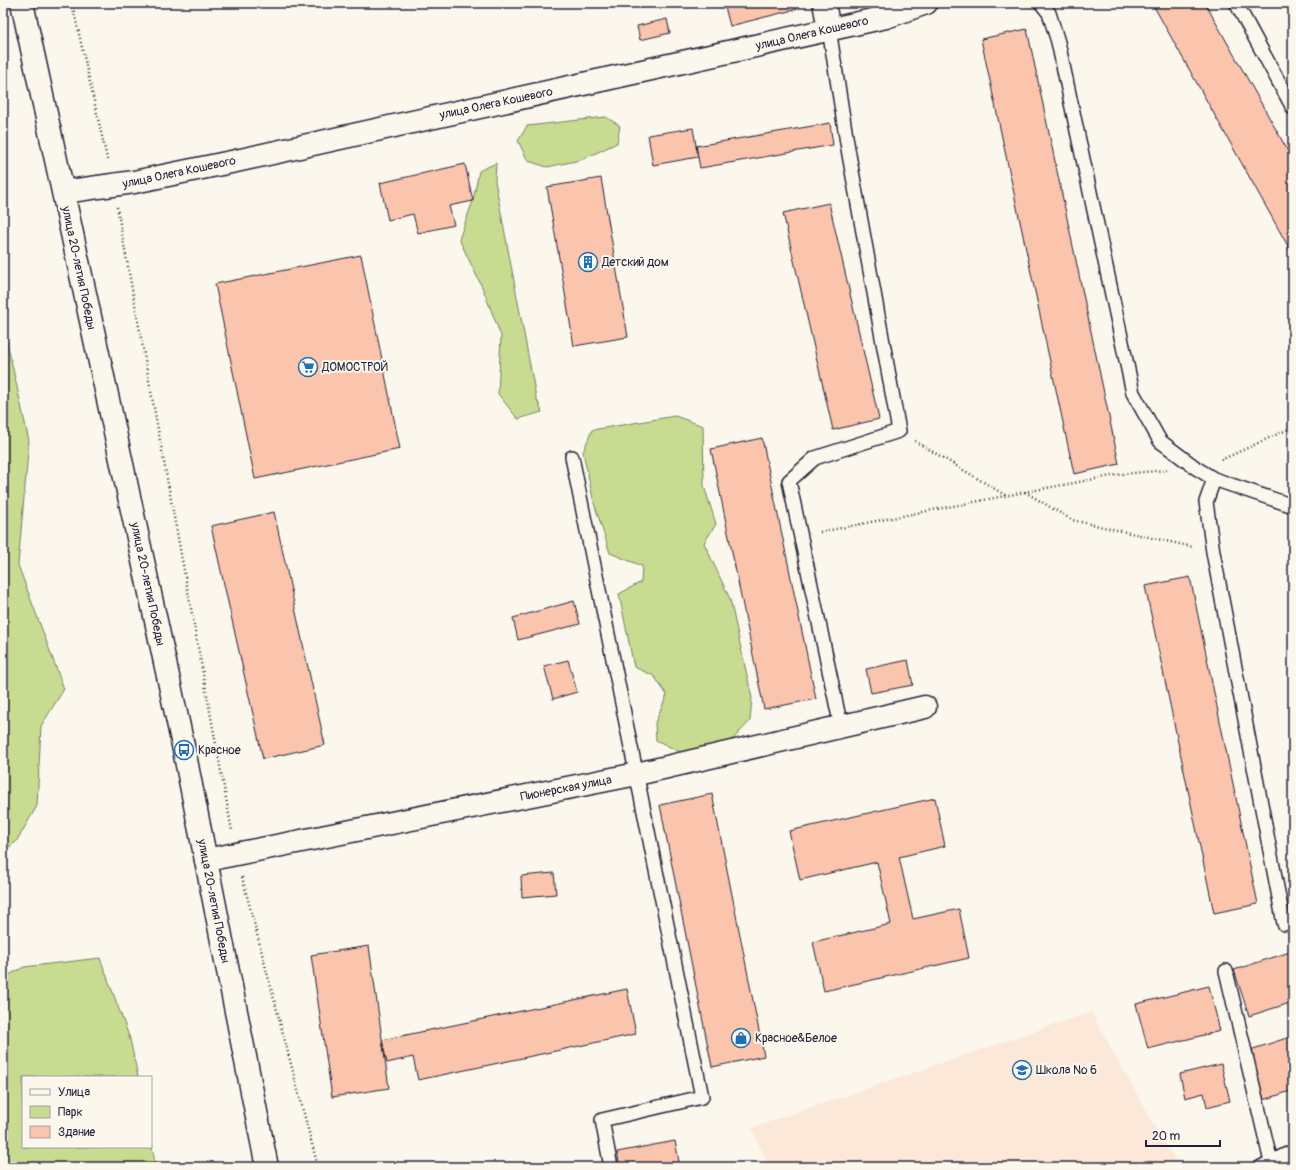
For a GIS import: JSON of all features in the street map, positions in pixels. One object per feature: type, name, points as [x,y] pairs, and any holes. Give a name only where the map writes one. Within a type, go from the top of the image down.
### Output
[{"type":"main road","name":"улица 20-летия Победы","points":[[22,3],[184,750],[268,1167]]},
{"type":"main road","points":[[824,3],[829,29]]},
{"type":"main road","name":"улица Олега Кошевого","points":[[63,192],[134,182],[228,162],[829,29],[886,16],[926,3]]},
{"type":"main road","name":"Пионерская улица","points":[[206,860],[637,774],[925,707]]},
{"type":"lane","points":[[1041,3],[1049,13],[1058,42],[1133,393],[1160,441],[1196,468],[1214,479],[1293,506]]},
{"type":"lane","points":[[1236,3],[1293,108]]},
{"type":"lane","points":[[829,29],[848,149],[899,431],[815,458],[789,481],[841,727]]},
{"type":"lane","points":[[572,457],[702,1097],[602,1120],[611,1167]]},
{"type":"lane","points":[[1214,479],[1206,502],[1213,552],[1284,924]]},
{"type":"lane","points":[[1226,971],[1266,1164],[1293,1151]]},
{"type":"path","points":[[72,3],[113,185],[236,854],[318,1167]]},
{"type":"path","points":[[801,535],[1122,474],[1196,468],[1227,458],[1293,427]]},
{"type":"path","points":[[899,431],[1006,495]]},
{"type":"path","points":[[1024,492],[1072,520],[1213,552]]},
{"type":"shaded area","name":"Школа № 6","points":[[1091,1012],[1167,1148],[1183,1167],[770,1167],[751,1128]]},
{"type":"green space","points":[[606,117],[620,126],[617,143],[581,160],[547,167],[528,161],[518,141],[527,126]]},
{"type":"green space","points":[[496,163],[495,181],[536,397],[542,412],[518,419],[498,394],[501,336],[483,289],[459,239],[473,201],[479,171]]},
{"type":"green space","points":[[3,324],[29,441],[18,565],[64,689],[41,726],[37,806],[16,842],[3,851]]},
{"type":"green space","points":[[675,416],[703,426],[704,486],[716,524],[704,543],[730,599],[752,698],[750,721],[733,739],[704,750],[680,752],[656,740],[655,723],[667,695],[654,676],[634,667],[619,594],[641,582],[642,566],[610,553],[594,503],[583,452],[592,430]]},
{"type":"green space","points":[[100,958],[130,1039],[138,1076],[22,1076],[22,1148],[152,1147],[156,1167],[3,1167],[3,978],[24,967]]},
{"type":"building","points":[[724,3],[795,3],[797,9],[730,26]]},
{"type":"building","points":[[1152,3],[1205,3],[1293,160],[1293,255]]},
{"type":"building","points":[[667,19],[670,33],[640,40],[637,26]]},
{"type":"building","points":[[1027,29],[1119,464],[1074,474],[981,39]]},
{"type":"building","points":[[830,123],[833,145],[700,168],[696,146]]},
{"type":"building","points":[[693,128],[698,157],[653,165],[648,135]]},
{"type":"building","points":[[465,164],[473,201],[449,206],[454,225],[418,233],[413,214],[388,220],[380,183]]},
{"type":"building","name":"Детский дом","points":[[601,178],[628,337],[574,346],[547,187]]},
{"type":"building","points":[[829,203],[879,419],[833,430],[783,213]]},
{"type":"building","name":"ДОМОСТРОЙ","points":[[361,255],[400,449],[255,479],[215,284]]},
{"type":"building","points":[[762,438],[816,699],[764,709],[711,449]]},
{"type":"building","points":[[274,512],[325,745],[263,759],[211,526]]},
{"type":"building","points":[[1190,577],[1258,904],[1214,913],[1145,586]]},
{"type":"building","points":[[574,601],[580,624],[518,640],[513,618]]},
{"type":"building","points":[[568,660],[577,692],[553,699],[544,666]]},
{"type":"building","points":[[908,660],[913,685],[871,693],[866,669]]},
{"type":"building","points":[[712,794],[764,1056],[712,1067],[660,805]]},
{"type":"building","points":[[935,798],[945,846],[899,857],[913,919],[959,909],[969,958],[824,991],[813,942],[891,924],[877,862],[800,880],[789,831]]},
{"type":"building","points":[[554,873],[556,894],[522,897],[521,876]]},
{"type":"building","points":[[369,946],[389,1088],[332,1097],[311,955]]},
{"type":"building","points":[[1293,951],[1293,1002],[1249,1016],[1234,970]]},
{"type":"building","points":[[1209,986],[1220,1031],[1148,1049],[1136,1004]]},
{"type":"building","points":[[627,989],[636,1034],[418,1080],[413,1057],[387,1063],[382,1040]]},
{"type":"building","points":[[1293,1036],[1293,1090],[1264,1100],[1247,1051]]},
{"type":"building","points":[[1221,1064],[1230,1101],[1207,1107],[1204,1093],[1185,1098],[1180,1074]]},
{"type":"building","points":[[675,1141],[680,1167],[620,1167],[617,1152]]},
{"type":"place","name":"Детский дом","points":[[588,262]]},
{"type":"place","name":"ДОМОСТРОЙ","points":[[308,367]]},
{"type":"place","name":"Красное","points":[[184,750]]},
{"type":"place","name":"Красное&Белое","points":[[741,1038]]},
{"type":"place","name":"Школа № 6","points":[[1022,1070]]}]
